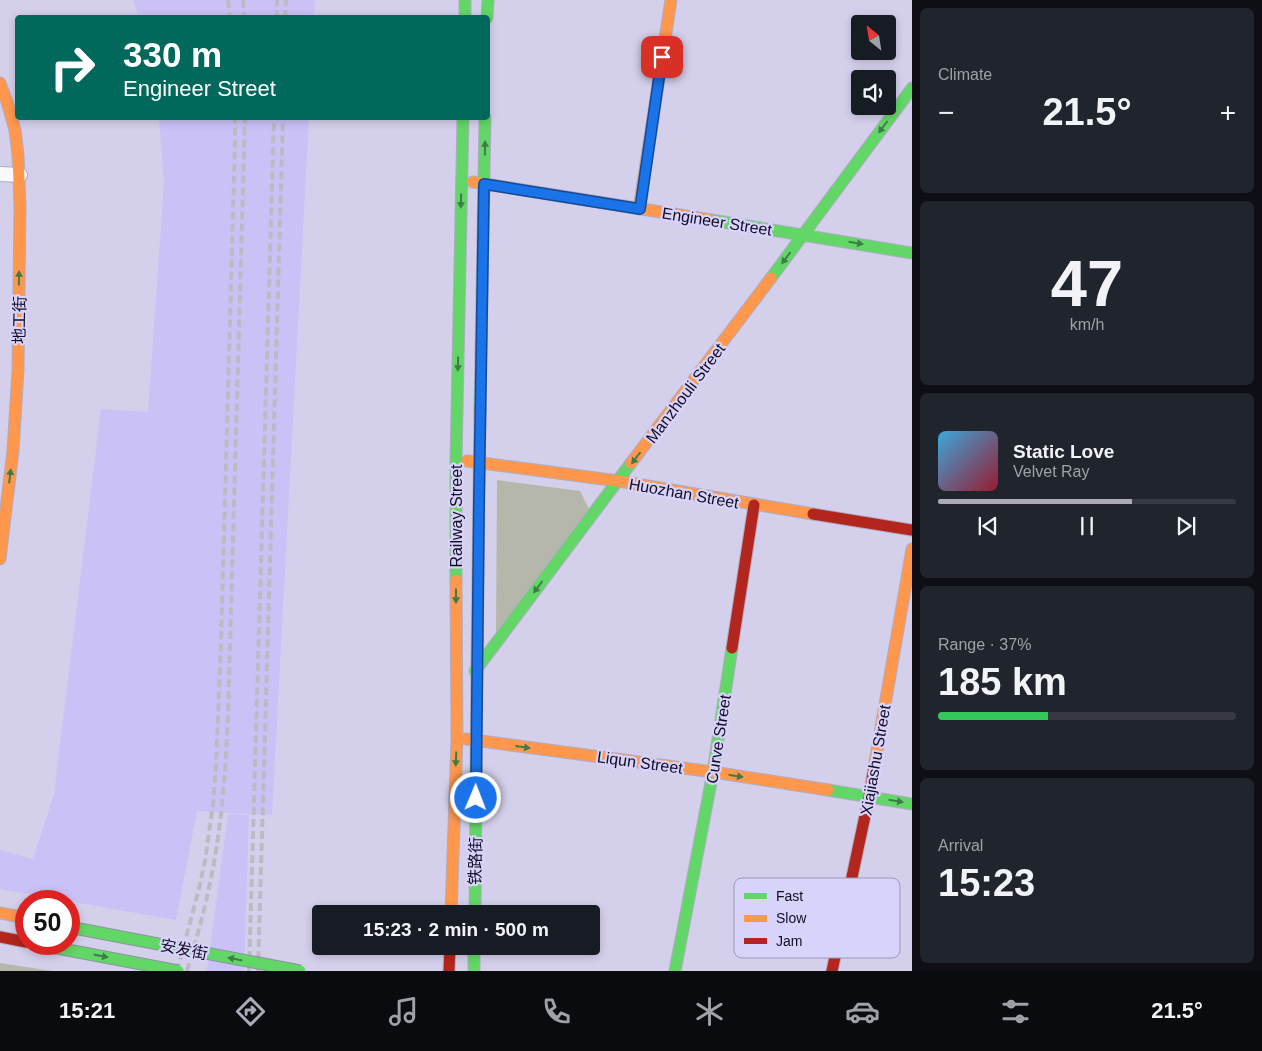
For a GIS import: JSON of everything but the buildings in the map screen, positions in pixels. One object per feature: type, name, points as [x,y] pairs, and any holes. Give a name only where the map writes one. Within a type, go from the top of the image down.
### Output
[{"type":"main road","points":[[465,0],[465,15]]},
{"type":"main road","points":[[487,15],[488,0]]},
{"type":"main road","points":[[640,209],[671,0]]},
{"type":"main road","name":"地工街","points":[[0,83],[15,130],[20,175],[18,370],[13,451],[0,559]]},
{"type":"main road","name":"Manzhouli Street","points":[[456,696],[912,88]]},
{"type":"main road","name":"Railway Street","points":[[451,905],[457,738],[456,460],[463,120]]},
{"type":"main road","name":"铁路街","points":[[475,905],[479,463],[485,120]]},
{"type":"main road","name":"Engineer Street","points":[[462,180],[912,253]]},
{"type":"main road","name":"Huozhan Street","points":[[456,460],[618,481],[912,530]]},
{"type":"main road","name":"Curve Street","points":[[675,971],[714,772],[754,505]]},
{"type":"main road","name":"Xiajiashu Street","points":[[852,878],[869,797],[912,549]]},
{"type":"main road","name":"Liqun Street","points":[[457,738],[714,772],[912,804]]},
{"type":"main road","points":[[0,914],[15,916]]},
{"type":"main road","name":"安发街","points":[[80,929],[300,971]]},
{"type":"main road","points":[[0,937],[15,940]]},
{"type":"main road","name":"安发街","points":[[80,952],[178,971]]},
{"type":"main road","points":[[449,971],[450,955]]},
{"type":"main road","points":[[474,955],[474,971]]},
{"type":"main road","name":"Xiajiashu Street","points":[[832,971],[835,958]]},
{"type":"street","points":[[0,174],[20,175]]},
{"type":"shaded area","points":[[133,0],[315,0],[314,15],[138,15]]},
{"type":"shaded area","points":[[159,120],[309,120],[272,815],[197,811],[176,920],[80,903],[80,890],[15,890],[15,892],[0,889],[0,850],[33,859],[54,794],[101,409],[148,412],[164,183]]},
{"type":"shaded area","points":[[497,480],[580,491],[590,511],[496,634]]},
{"type":"shaded area","points":[[228,814],[249,815],[244,971],[207,971]]},
{"type":"shaded area","points":[[0,963],[52,971],[0,971]]},
{"type":"railway","points":[[228,0],[230,15]]},
{"type":"railway","points":[[243,0],[244,15]]},
{"type":"railway","points":[[277,0],[277,15]]},
{"type":"railway","points":[[285,15],[286,0]]},
{"type":"railway","points":[[177,971],[205,861],[216,766],[235,120]]},
{"type":"railway","points":[[187,971],[209,888],[220,822],[225,776],[245,120]]},
{"type":"railway","points":[[249,971],[274,120]]},
{"type":"railway","points":[[258,971],[283,120]]},
{"type":"traffic: fast","points":[[465,0],[465,15]]},
{"type":"traffic: fast","points":[[487,15],[488,0]]},
{"type":"traffic: fast","points":[[771,278],[912,88]]},
{"type":"traffic: fast","points":[[456,580],[456,460],[463,120]]},
{"type":"traffic: fast","points":[[480,409],[485,120]]},
{"type":"traffic: fast","points":[[711,220],[912,253]]},
{"type":"traffic: fast","points":[[475,671],[631,463]]},
{"type":"traffic: fast","points":[[675,971],[713,772],[732,648]]},
{"type":"traffic: fast","points":[[475,905],[477,661]]},
{"type":"traffic: fast","points":[[828,790],[912,804]]},
{"type":"traffic: fast","points":[[80,929],[300,971]]},
{"type":"traffic: fast","points":[[80,952],[178,971]]},
{"type":"traffic: fast","points":[[474,955],[474,971]]},
{"type":"traffic: slow","points":[[639,209],[671,0]]},
{"type":"traffic: slow","points":[[0,83],[15,130],[20,207],[18,370],[13,451],[0,559]]},
{"type":"traffic: slow","points":[[473,182],[711,220]]},
{"type":"traffic: slow","points":[[631,463],[771,278]]},
{"type":"traffic: slow","points":[[477,661],[480,409]]},
{"type":"traffic: slow","points":[[467,461],[618,481],[813,514]]},
{"type":"traffic: slow","points":[[874,768],[912,549]]},
{"type":"traffic: slow","points":[[451,905],[457,738],[456,580]]},
{"type":"traffic: slow","points":[[466,739],[713,772],[828,790]]},
{"type":"traffic: slow","points":[[0,913],[15,916]]},
{"type":"traffic: jam","points":[[732,648],[754,505]]},
{"type":"traffic: jam","points":[[813,514],[912,530]]},
{"type":"traffic: jam","points":[[852,878],[874,768]]},
{"type":"traffic: jam","points":[[0,937],[15,940]]},
{"type":"traffic: jam","points":[[449,971],[450,955]]},
{"type":"traffic: jam","points":[[832,971],[835,958]]},
{"type":"route","points":[[476,798],[484,184],[640,209],[662,57]]}]
